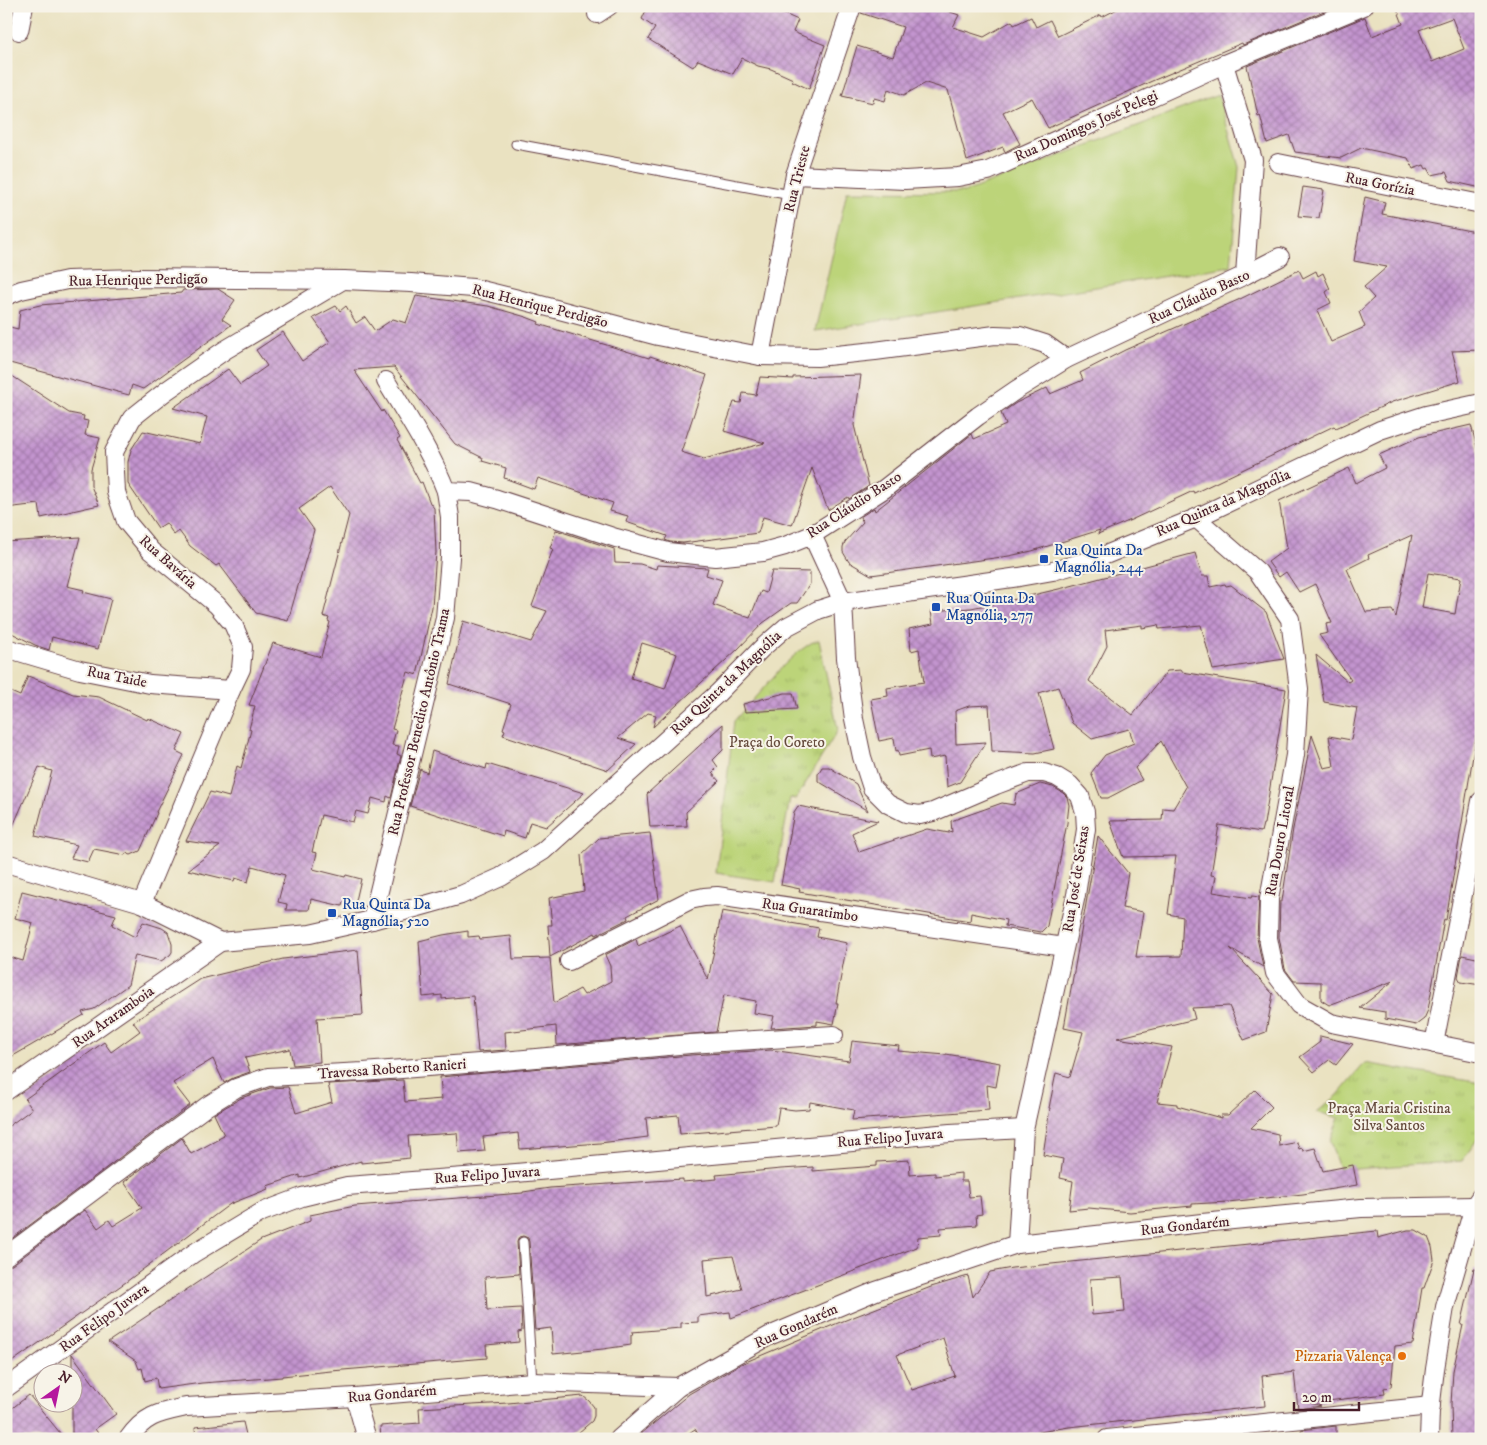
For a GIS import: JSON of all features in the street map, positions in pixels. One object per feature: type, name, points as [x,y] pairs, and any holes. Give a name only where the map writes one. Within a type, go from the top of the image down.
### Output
[{"type":"street","points":[[19,32],[24,6]]},
{"type":"street","name":"Rua Trieste","points":[[760,356],[795,175],[852,6]]},
{"type":"street","name":"Rua Domingos José Pelegi","points":[[795,175],[905,180],[958,177],[988,171],[1224,64],[1364,6]]},
{"type":"street","points":[[1224,64],[1253,160],[1245,275]]},
{"type":"street","name":"Rua Gorízia","points":[[1278,163],[1481,204]]},
{"type":"street","name":"Rua Cláudio Basto","points":[[446,491],[471,492],[498,499],[616,538],[668,552],[714,557],[763,552],[785,546],[812,535],[884,489],[986,411],[1048,369],[1245,275],[1280,256]]},
{"type":"street","name":"Rua Henrique Perdigão","points":[[6,296],[21,290],[68,280],[138,278],[344,280],[411,283],[473,288],[658,336],[760,356],[817,357],[994,335],[1020,336],[1045,344],[1066,359]]},
{"type":"street","name":"Rua Bavária","points":[[142,903],[241,669],[243,647],[233,624],[217,605],[151,551],[126,521],[116,492],[114,452],[132,418],[166,391],[225,350],[344,280]]},
{"type":"street","points":[[386,381],[439,473],[446,491]]},
{"type":"street","name":"Rua Quinta da Magnólia","points":[[220,942],[310,934],[372,920],[461,895],[501,877],[543,851],[718,693],[761,649],[786,627],[818,610],[843,602],[1019,577],[1098,558],[1196,518],[1380,430],[1426,415],[1481,403]]},
{"type":"street","name":"Rua Professor Benedito Antônio Trama","points":[[372,920],[445,618],[450,558],[450,517],[446,491]]},
{"type":"street","name":"Rua Douro Litoral","points":[[1196,518],[1258,572],[1290,619],[1299,689],[1295,755],[1269,899],[1268,938],[1274,973],[1299,1005],[1331,1023],[1481,1053]]},
{"type":"street","name":"Rua José de Seixas","points":[[812,535],[843,602],[846,658],[854,719],[862,757],[872,788],[888,804],[906,813],[920,814],[933,812],[1028,773],[1044,773],[1057,777],[1070,785],[1080,796],[1086,812],[1086,829],[1076,895],[1024,1129],[1017,1244]]},
{"type":"street","name":"Rua Taide","points":[[6,648],[80,670],[150,684],[231,690]]},
{"type":"street","points":[[1434,1044],[1481,801]]},
{"type":"street","points":[[6,862],[142,903],[220,942]]},
{"type":"street","name":"Rua Guaratimbo","points":[[569,961],[690,900],[717,896],[1064,947]]},
{"type":"street","name":"Rua Araramboia","points":[[8,1087],[220,942]]},
{"type":"street","name":"Travessa Roberto Ranieri","points":[[6,1256],[207,1106],[236,1088],[268,1077],[413,1068],[616,1052],[690,1044],[834,1035]]},
{"type":"street","name":"Rua Felipo Juvara","points":[[6,1388],[194,1253],[262,1212],[302,1198],[347,1186],[516,1173],[950,1133],[1024,1129]]},
{"type":"street","points":[[1429,1439],[1435,1369],[1444,1308],[1478,1201]]},
{"type":"street","name":"Rua Gondarém","points":[[128,1439],[138,1426],[149,1417],[167,1411],[186,1408],[355,1397],[532,1382],[678,1387],[769,1336],[876,1291],[1017,1244],[1192,1224],[1361,1208],[1478,1201]]},
{"type":"street","points":[[619,1439],[678,1387]]},
{"type":"street","points":[[355,1397],[367,1439]]},
{"type":"street","points":[[1107,1439],[1224,1433],[1431,1406]]},
{"type":"lane","points":[[516,144],[791,195]]},
{"type":"lane","points":[[523,1242],[532,1382]]},
{"type":"green space","points":[[1218,95],[1239,167],[1231,266],[815,331],[847,191],[965,192]]},
{"type":"green space","name":"Praça do Coreto","points":[[819,640],[838,730],[796,799],[790,798],[775,882],[716,873],[734,721],[783,666],[798,652]]},
{"type":"green space","name":"Praça Maria Cristina Silva Santos","points":[[1365,1063],[1481,1083],[1481,1134],[1462,1161],[1355,1169],[1340,1172],[1330,1141],[1339,1118],[1317,1112],[1337,1096]]},
{"type":"building","points":[[648,6],[766,6],[798,20],[793,32],[825,45],[809,89],[792,81],[793,79],[742,58],[733,74],[698,60],[693,67],[648,39],[655,28],[642,19]]},
{"type":"building","points":[[862,6],[933,6],[959,15],[953,27],[984,37],[1012,21],[1014,25],[1031,17],[1036,27],[1050,20],[1058,36],[1123,6],[1336,6],[1152,81],[1048,128],[1032,98],[1003,112],[1020,144],[1005,152],[1003,147],[967,161],[948,90],[926,83],[904,95],[888,89],[885,101],[874,98],[873,103],[842,96],[857,46],[893,57],[903,27],[861,13]]},
{"type":"building","points":[[1396,6],[1481,6],[1481,188],[1450,181],[1446,172],[1432,175],[1424,165],[1413,169],[1408,158],[1361,148],[1341,158],[1295,152],[1289,135],[1267,143],[1260,115],[1258,116],[1247,66],[1365,17],[1372,36],[1403,24]],"holes":[[[1452,18],[1464,49],[1432,62],[1419,30]]]},
{"type":"building","points":[[1303,187],[1324,190],[1319,218],[1298,216]]},
{"type":"building","points":[[1365,197],[1385,202],[1382,214],[1481,233],[1481,350],[1452,351],[1460,381],[1392,402],[1336,428],[1334,426],[1194,493],[1193,491],[1098,534],[1100,530],[1032,551],[1009,556],[871,575],[849,562],[843,552],[843,547],[845,542],[863,522],[860,517],[874,508],[875,511],[972,434],[974,439],[1006,425],[1001,413],[1016,403],[1047,388],[1050,394],[1083,380],[1080,373],[1125,350],[1238,300],[1299,270],[1303,278],[1316,271],[1318,276],[1323,273],[1330,289],[1326,292],[1331,303],[1317,310],[1331,342],[1365,327],[1359,312],[1374,298],[1364,287],[1387,267],[1354,261]]},
{"type":"building","points":[[218,289],[235,300],[222,319],[231,325],[143,389],[132,385],[129,395],[6,362],[6,326],[18,329],[20,310],[40,305],[181,293],[183,290]]},
{"type":"building","points":[[416,296],[488,306],[526,317],[539,322],[538,324],[649,358],[650,356],[707,375],[681,452],[704,459],[765,443],[724,431],[734,402],[741,403],[743,393],[756,395],[760,377],[793,379],[793,377],[861,375],[854,425],[869,486],[828,510],[812,468],[792,525],[763,517],[758,533],[683,543],[670,542],[665,540],[667,536],[626,522],[628,516],[610,511],[613,503],[538,478],[534,489],[504,478],[506,468],[482,461],[483,458],[455,444],[394,367],[354,370],[382,412],[383,410],[400,438],[397,440],[420,483],[422,482],[430,503],[434,508],[436,552],[432,607],[417,675],[408,672],[392,729],[396,730],[392,745],[399,746],[397,754],[401,756],[391,798],[387,796],[386,802],[372,798],[368,814],[356,811],[353,822],[321,815],[312,852],[317,853],[313,869],[361,879],[355,905],[343,902],[342,906],[311,899],[309,910],[286,910],[287,904],[278,902],[285,875],[252,866],[248,882],[235,878],[234,881],[188,870],[220,846],[186,841],[210,792],[229,797],[237,766],[241,768],[251,730],[249,729],[255,706],[249,705],[273,643],[321,657],[330,622],[328,621],[329,618],[323,616],[349,515],[330,487],[299,509],[314,530],[288,621],[256,613],[219,564],[216,566],[190,546],[179,531],[174,535],[166,523],[158,528],[128,484],[128,462],[131,450],[143,431],[200,444],[207,417],[173,408],[228,369],[240,385],[267,366],[256,350],[283,332],[302,361],[330,342],[313,318],[336,306],[340,311],[346,306],[356,323],[365,317],[375,331],[393,319],[406,323]]},
{"type":"building","points":[[6,372],[69,413],[84,416],[83,420],[88,421],[85,435],[100,438],[91,469],[91,486],[99,505],[41,518],[39,504],[6,508]]},
{"type":"building","points":[[1471,425],[1481,463],[1481,707],[1446,920],[1444,919],[1428,1010],[1424,1019],[1416,1025],[1385,1019],[1385,1012],[1360,1008],[1393,981],[1329,1005],[1321,1000],[1321,982],[1294,981],[1285,969],[1279,937],[1280,901],[1282,901],[1293,829],[1312,735],[1324,768],[1334,766],[1329,736],[1351,740],[1357,708],[1324,702],[1316,655],[1348,682],[1351,680],[1319,635],[1328,633],[1326,624],[1332,623],[1315,584],[1299,592],[1286,572],[1279,577],[1268,562],[1287,548],[1279,501],[1349,468],[1356,483],[1385,468],[1379,455],[1419,437]],"holes":[[[1412,535],[1396,617],[1392,610],[1366,612],[1347,569],[1369,558],[1368,555]],[[1428,573],[1461,578],[1455,614],[1422,608]]]},
{"type":"building","points":[[556,530],[614,549],[615,563],[640,564],[656,569],[657,565],[708,568],[706,575],[722,580],[713,605],[750,618],[761,591],[766,593],[772,571],[810,572],[810,584],[797,603],[791,603],[763,623],[738,649],[653,727],[656,715],[648,713],[618,738],[636,744],[608,770],[503,735],[511,704],[449,684],[463,621],[531,642],[547,611],[532,606],[553,549],[550,548]],"holes":[[[642,643],[677,654],[665,689],[631,678]]]},
{"type":"building","points":[[80,537],[67,586],[111,599],[98,649],[52,637],[49,650],[6,630],[6,542]]},
{"type":"building","points":[[1195,553],[1202,576],[1208,576],[1210,587],[1225,584],[1226,586],[1231,585],[1266,612],[1284,659],[1213,670],[1201,625],[1159,629],[1158,625],[1142,628],[1142,625],[1105,630],[1107,646],[1089,681],[1133,715],[1167,671],[1182,670],[1182,672],[1286,689],[1264,824],[1261,832],[1219,825],[1211,875],[1216,876],[1213,892],[1251,898],[1252,896],[1259,897],[1257,938],[1263,967],[1230,948],[1273,994],[1266,1032],[1244,1040],[1229,1006],[1192,1008],[1195,1019],[1117,1038],[1172,1047],[1157,1102],[1177,1104],[1177,1106],[1221,1118],[1221,1115],[1228,1115],[1255,1090],[1272,1107],[1251,1128],[1278,1134],[1279,1146],[1297,1142],[1299,1149],[1302,1148],[1303,1151],[1315,1148],[1323,1171],[1353,1165],[1357,1185],[1303,1194],[1192,1204],[1192,1206],[1130,1212],[1089,1208],[1069,1210],[1073,1181],[1060,1178],[1063,1159],[1043,1155],[1056,1073],[1070,1077],[1083,1032],[1064,1028],[1098,836],[1128,873],[1122,908],[1143,912],[1136,957],[1181,956],[1183,917],[1168,914],[1176,856],[1123,857],[1110,821],[1162,820],[1163,808],[1173,809],[1186,787],[1161,741],[1135,768],[1142,780],[1108,798],[1101,798],[1091,773],[1105,755],[1134,743],[1129,729],[1092,739],[1072,723],[1058,687],[1039,693],[1054,749],[1035,753],[992,751],[989,705],[969,706],[955,711],[956,744],[986,742],[960,782],[947,787],[945,756],[930,759],[929,750],[899,756],[898,750],[896,751],[894,738],[879,741],[871,699],[888,696],[887,688],[924,682],[919,649],[911,651],[909,629],[933,624],[931,611],[971,608],[1012,600]]},
{"type":"building","points":[[28,676],[73,694],[99,697],[147,720],[148,718],[184,734],[176,751],[184,755],[156,812],[140,851],[131,855],[126,853],[125,855],[94,849],[88,862],[71,858],[77,845],[35,836],[52,771],[39,767],[6,842],[6,690],[20,696]]},
{"type":"building","points":[[785,693],[793,693],[797,709],[745,712],[743,704]]},
{"type":"building","points":[[723,724],[723,750],[713,760],[718,767],[712,773],[719,781],[686,812],[687,826],[650,827],[647,794]]},
{"type":"building","points":[[432,751],[486,769],[487,764],[584,793],[546,827],[530,822],[525,838],[504,831],[503,836],[410,806],[420,769],[427,773]]},
{"type":"building","points":[[822,767],[829,767],[856,784],[868,811],[818,781],[818,774]]},
{"type":"building","points":[[1040,784],[1053,787],[1063,793],[1067,797],[1069,805],[1047,926],[1041,932],[1005,926],[1006,920],[971,913],[970,921],[799,892],[800,889],[781,885],[794,812],[798,806],[878,821],[852,833],[859,852],[927,829],[952,832],[951,821],[1002,803],[1014,805],[1016,794]]},
{"type":"building","points":[[650,833],[659,899],[627,916],[628,919],[596,935],[595,933],[550,957],[548,925],[552,925],[549,898],[584,891],[581,855],[599,838]]},
{"type":"building","points":[[22,891],[116,915],[112,925],[135,937],[143,922],[162,928],[168,932],[172,944],[172,952],[161,961],[135,955],[128,985],[94,1009],[82,1012],[84,1015],[6,1060],[6,956],[23,961],[33,923],[15,918]]},
{"type":"building","points":[[722,911],[819,928],[817,937],[847,943],[834,1024],[817,1021],[817,1025],[771,1028],[774,1016],[754,1013],[756,1001],[724,995],[716,1032],[557,1045],[556,1026],[505,1032],[506,1050],[478,1052],[473,996],[442,999],[442,995],[423,997],[419,941],[468,931],[468,937],[479,936],[480,939],[511,936],[513,959],[550,958],[554,1003],[580,989],[584,995],[611,981],[610,966],[605,955],[636,939],[638,946],[680,926],[708,980]]},
{"type":"building","points":[[358,950],[363,1015],[317,1018],[320,1062],[293,1065],[290,1049],[245,1058],[250,1072],[224,1083],[213,1059],[173,1083],[190,1105],[6,1243],[6,1128],[32,1109],[25,1099],[104,1042],[111,1052],[140,1031],[133,1022],[200,979],[283,959]]},
{"type":"building","points":[[1462,955],[1481,959],[1481,985],[1461,982],[1458,977]]},
{"type":"building","points":[[1320,1036],[1353,1044],[1336,1065],[1329,1060],[1314,1072],[1300,1057],[1320,1042]]},
{"type":"building","points":[[852,1041],[899,1046],[898,1051],[946,1054],[1000,1063],[996,1087],[987,1085],[989,1110],[852,1120],[854,1110],[810,1102],[809,1109],[779,1108],[776,1126],[680,1134],[678,1115],[646,1118],[648,1137],[520,1149],[518,1133],[483,1137],[485,1151],[459,1153],[457,1133],[408,1136],[410,1158],[361,1163],[361,1161],[300,1178],[300,1175],[267,1186],[268,1189],[230,1204],[126,1282],[6,1366],[6,1266],[12,1265],[85,1210],[98,1228],[109,1220],[113,1226],[142,1208],[124,1182],[182,1138],[191,1154],[219,1139],[224,1135],[214,1114],[241,1098],[270,1088],[288,1087],[296,1113],[332,1102],[328,1084],[403,1080],[405,1102],[442,1099],[440,1077],[691,1055],[771,1050],[849,1061]]},
{"type":"building","points":[[909,1160],[910,1175],[935,1173],[935,1176],[961,1173],[961,1181],[967,1181],[969,1197],[980,1196],[982,1214],[976,1215],[977,1225],[940,1228],[941,1235],[918,1237],[917,1247],[731,1318],[730,1312],[698,1316],[698,1322],[681,1323],[681,1328],[632,1332],[631,1345],[553,1354],[551,1328],[535,1330],[529,1242],[528,1238],[523,1236],[519,1237],[517,1242],[519,1274],[485,1277],[487,1310],[521,1308],[522,1331],[518,1332],[519,1342],[486,1345],[487,1358],[202,1383],[158,1389],[156,1378],[145,1381],[142,1368],[139,1369],[136,1361],[108,1342],[261,1240],[310,1221],[310,1215],[355,1206],[523,1193],[550,1188],[683,1179],[683,1182],[717,1179],[716,1175],[781,1169],[813,1167],[813,1171],[877,1166],[877,1162]],"holes":[[[733,1256],[742,1289],[707,1297],[704,1259]]]},
{"type":"building","points":[[1408,1230],[1416,1230],[1428,1237],[1434,1260],[1424,1288],[1422,1288],[1413,1344],[1395,1346],[1391,1387],[1384,1388],[1385,1394],[1311,1403],[1321,1406],[1298,1409],[1294,1372],[1262,1376],[1265,1406],[1069,1427],[998,1439],[701,1439],[695,1429],[680,1439],[635,1439],[689,1394],[741,1364],[838,1323],[931,1287],[968,1276],[973,1297],[990,1272],[1012,1268],[1377,1231],[1378,1238]],"holes":[[[1122,1277],[1125,1312],[1092,1315],[1090,1279]],[[943,1338],[955,1376],[912,1390],[897,1355]]]},
{"type":"building","points":[[1474,1269],[1481,1270],[1480,1439],[1452,1439],[1451,1404],[1453,1371]]},
{"type":"building","points":[[72,1354],[78,1362],[72,1362]]},
{"type":"building","points":[[82,1368],[116,1414],[95,1429],[102,1439],[72,1439],[72,1412],[82,1412]]},
{"type":"building","points":[[29,1395],[32,1399],[32,1412],[43,1412],[65,1439],[6,1439],[6,1413]]},
{"type":"building","points":[[583,1396],[594,1407],[594,1416],[592,1421],[571,1439],[381,1439],[380,1426],[420,1423],[419,1408],[508,1403]]},
{"type":"building","points":[[243,1422],[247,1439],[196,1439],[195,1427]]},
{"type":"building","points":[[1336,1426],[1336,1439],[1302,1439],[1301,1430]]},
{"type":"place","name":"Rua Quinta Da Magnólia, 244","points":[[1044,559]]},
{"type":"place","name":"Rua Quinta Da Magnólia, 277","points":[[936,607]]},
{"type":"place","name":"Rua Quinta Da Magnólia, 520","points":[[332,913]]},
{"type":"place","name":"Pizzaria Valença","points":[[1402,1356]]}]
